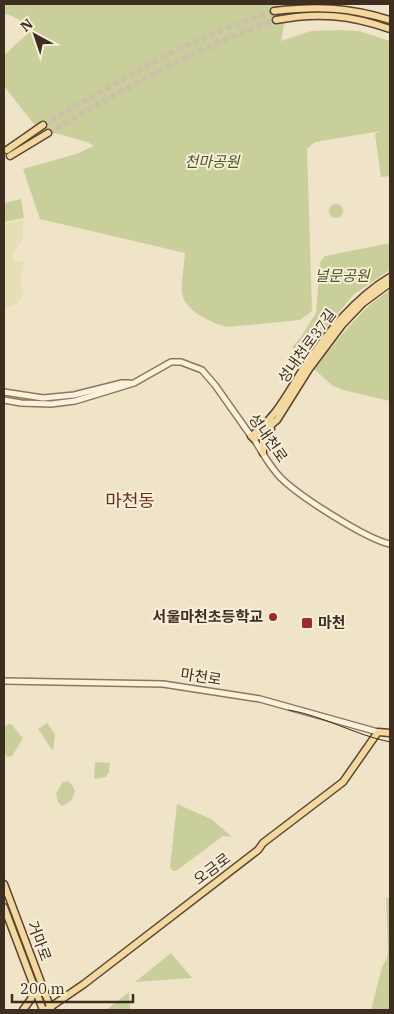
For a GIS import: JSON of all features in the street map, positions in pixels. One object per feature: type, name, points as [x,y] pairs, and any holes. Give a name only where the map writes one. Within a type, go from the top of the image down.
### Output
[{"type":"main road","points":[[274,11],[324,8],[356,10],[390,20]]},
{"type":"main road","points":[[276,20],[307,16],[351,17],[390,29]]},
{"type":"main road","points":[[43,125],[9,152],[48,133]]},
{"type":"main road","name":"성내천로37길","points":[[253,438],[274,416],[349,309],[390,276]]},
{"type":"main road","name":"성내천로37길","points":[[253,438],[273,424],[307,367],[352,314],[363,303],[390,283]]},
{"type":"main road","points":[[263,453],[263,442],[273,424]]},
{"type":"main road","name":"마천로","points":[[378,732],[390,733]]},
{"type":"main road","name":"오금로","points":[[48,1009],[121,956],[258,850],[263,843],[339,786],[350,774],[378,732]]},
{"type":"main road","name":"거마로","points":[[4,884],[48,1009]]},
{"type":"main road","name":"거마로","points":[[4,907],[35,989],[48,1009]]},
{"type":"main road","points":[[23,1010],[35,989]]},
{"type":"street","name":"성내천로","points":[[4,400],[21,403],[51,404],[70,402],[134,383],[171,362],[181,362],[202,370],[215,385],[280,477],[296,490],[348,524],[390,544]]},
{"type":"street","name":"성내천로","points":[[4,392],[43,398],[74,395],[122,383],[134,383]]},
{"type":"street","name":"마천로","points":[[4,682],[163,684],[188,687],[280,703],[378,732]]},
{"type":"shaded area","points":[[23,220],[23,239],[13,253],[13,262],[24,261],[20,280],[23,296],[17,303],[4,310],[4,224]]},
{"type":"green space","name":"천마공원","points":[[4,4],[288,4],[281,41],[311,31],[341,30],[359,31],[390,41],[390,176],[381,177],[375,134],[381,131],[315,142],[307,149],[312,311],[300,320],[227,327],[221,325],[193,311],[184,299],[182,283],[185,253],[40,219],[23,169],[76,154],[94,146],[87,142],[37,128],[4,86],[4,55],[35,27],[4,14]]},
{"type":"green space","points":[[21,199],[24,218],[4,222],[4,203]]},
{"type":"green space","points":[[336,204],[341,206],[343,211],[341,216],[336,218],[331,216],[329,211],[331,206]]},
{"type":"green space","name":"널문공원","points":[[390,243],[390,270],[353,295],[302,357],[292,347],[301,337],[316,313],[320,262],[325,256]]},
{"type":"green space","name":"널문공원","points":[[390,290],[390,401],[333,386],[314,369],[358,316]]},
{"type":"green space","points":[[47,723],[55,734],[53,751],[38,729]]},
{"type":"green space","points":[[11,724],[23,738],[12,756],[7,757],[4,752],[4,728]]},
{"type":"green space","points":[[95,762],[110,763],[109,772],[106,777],[94,779]]},
{"type":"green space","points":[[68,781],[75,791],[71,801],[62,806],[58,802],[56,793],[63,782]]},
{"type":"green space","points":[[177,804],[211,819],[232,837],[223,836],[176,871],[173,871],[170,867]]},
{"type":"green space","points":[[386,898],[390,898],[389,1010],[371,1010],[382,967],[388,952]]},
{"type":"green space","points":[[171,953],[192,978],[135,982]]},
{"type":"green space","points":[[129,992],[130,1009],[106,1010]]},
{"type":"tunnel","points":[[43,125],[123,79],[184,47],[222,30],[274,11]]},
{"type":"tunnel","points":[[48,133],[159,71],[217,43],[276,20]]},
{"type":"tram line","points":[[289,710],[390,742]]},
{"type":"place","name":"서울마천초등학교","points":[[273,617]]},
{"type":"place","name":"마천","points":[[307,623]]},
{"type":"district","name":"마천동","points":[[130,501]]}]
